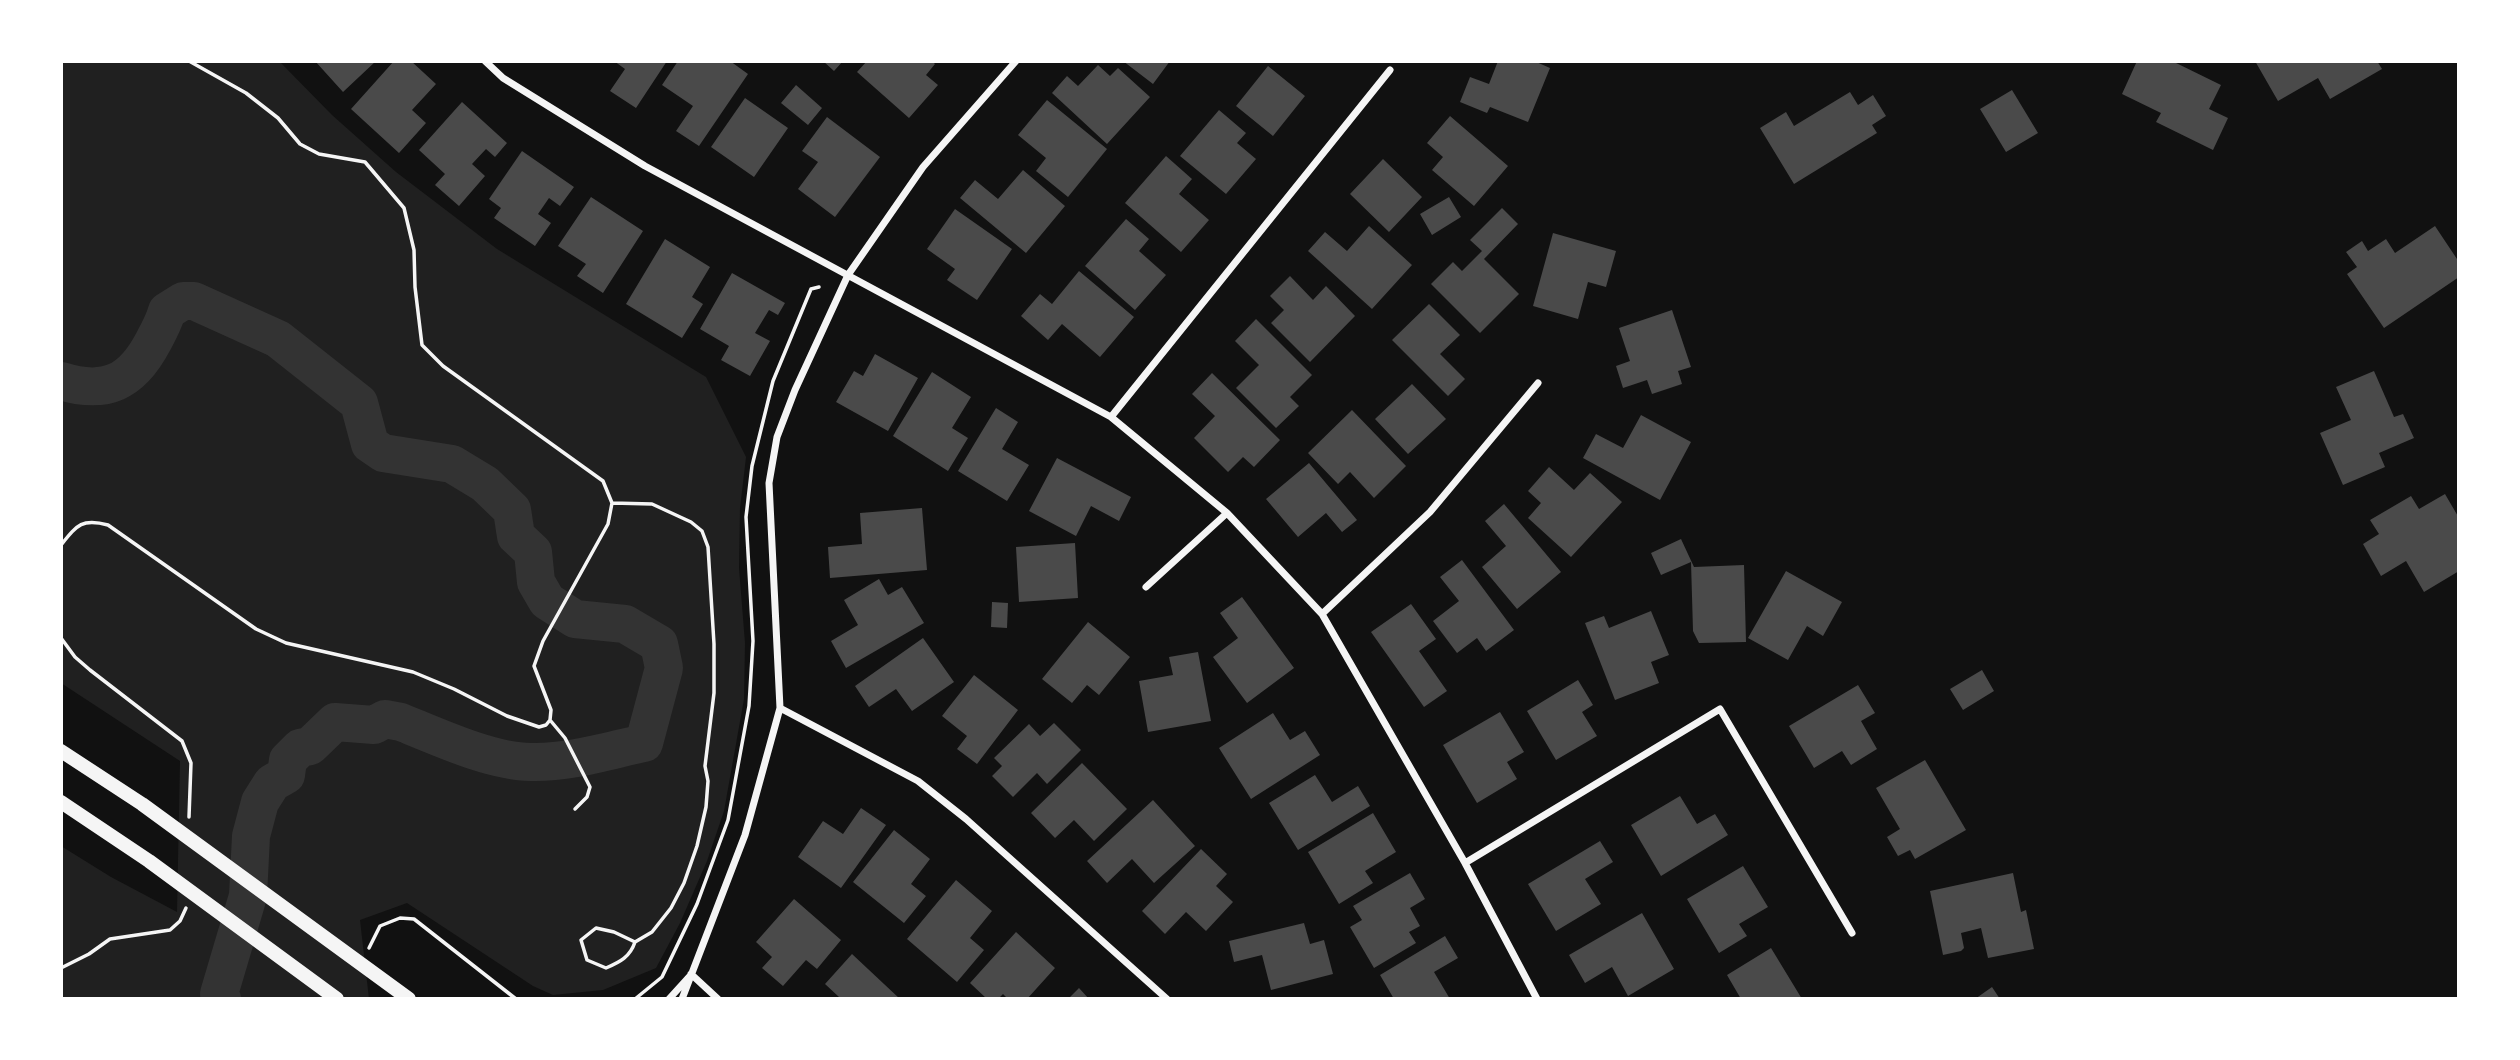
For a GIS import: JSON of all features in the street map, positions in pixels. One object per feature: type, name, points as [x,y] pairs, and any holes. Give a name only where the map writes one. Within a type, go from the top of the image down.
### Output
[{"type":"main road","points":[[61,751],[142,804],[407,998]]},
{"type":"main road","points":[[61,802],[149,861],[337,999]]},
{"type":"street","points":[[485,61],[503,78],[645,166],[1111,417],[1227,513],[1322,614],[1465,863],[1536,999]]},
{"type":"street","points":[[682,999],[745,835],[780,708],[769,483],[776,437],[848,275],[923,167],[1016,61]]},
{"type":"street","points":[[1111,417],[1390,69]]},
{"type":"street","points":[[1322,614],[1430,512],[1538,383]]},
{"type":"street","points":[[1146,587],[1227,513]]},
{"type":"street","points":[[780,708],[918,781],[966,819],[1167,999]]},
{"type":"street","points":[[1465,863],[1720,709],[1852,933]]},
{"type":"street","points":[[669,999],[691,974]]},
{"type":"street","points":[[691,974],[718,999]]},
{"type":"path","points":[[61,545],[75,528],[83,523],[92,521],[108,525],[256,629],[286,643],[413,672],[532,726],[546,725],[550,720],[551,710],[534,666],[543,641],[608,524],[612,503],[603,481],[443,366],[422,345],[415,287],[414,250],[404,208],[365,162],[319,154],[300,144],[278,118],[246,93],[189,61]]},
{"type":"path","points":[[635,999],[662,976],[697,904],[728,820],[749,706],[753,641],[746,517],[752,466],[763,416],[784,351],[811,289],[819,287]]},
{"type":"path","points":[[612,503],[652,504],[691,522],[702,531],[708,547],[714,633],[713,693],[705,766],[707,794],[696,846],[684,883],[671,908],[652,932],[635,942],[632,952],[621,961],[606,968],[587,960],[581,940],[596,928],[614,932],[635,942]]},
{"type":"path","points":[[550,720],[565,738],[590,787],[587,797],[575,809]]},
{"type":"path","points":[[368,954],[371,940],[380,926],[400,918],[414,919],[516,999]]},
{"type":"shaded area","points":[[61,61],[279,61],[332,115],[396,172],[497,249],[706,377],[746,457],[740,508],[739,568],[745,643],[744,699],[724,811],[707,861],[680,923],[656,968],[603,990],[553,995],[533,986],[407,903],[360,920],[369,999],[61,999],[61,846],[111,877],[177,912],[180,761],[61,683]]},
{"type":"building","points":[[315,61],[376,61],[343,92]]},
{"type":"building","points":[[394,61],[411,61],[436,84],[412,110],[426,123],[399,153],[351,109]]},
{"type":"building","points":[[614,61],[667,61],[636,108],[610,91],[625,69]]},
{"type":"building","points":[[678,61],[730,61],[748,74],[699,146],[676,131],[693,106],[662,85]]},
{"type":"building","points":[[823,61],[843,61],[834,71]]},
{"type":"building","points":[[867,61],[932,61],[935,64],[926,75],[938,85],[909,118],[857,72]]},
{"type":"building","points":[[1123,61],[1170,61],[1153,84]]},
{"type":"building","points":[[1498,61],[1534,61],[1550,68],[1528,122],[1490,107],[1487,113],[1460,102],[1470,77],[1489,84]]},
{"type":"building","points":[[2137,61],[2172,61],[2221,85],[2209,109],[2228,118],[2213,150],[2156,122],[2161,113],[2122,94]]},
{"type":"building","points":[[2255,61],[2377,61],[2382,69],[2330,99],[2318,78],[2278,101]]},
{"type":"building","points":[[1098,65],[1110,76],[1118,68],[1150,97],[1107,144],[1052,93],[1067,76],[1078,86]]},
{"type":"building","points":[[1268,66],[1305,96],[1273,136],[1236,106]]},
{"type":"building","points":[[796,85],[822,108],[808,125],[781,103]]},
{"type":"building","points":[[2012,90],[2038,133],[2006,152],[1980,109]]},
{"type":"building","points":[[1850,92],[1858,105],[1873,95],[1886,116],[1872,125],[1877,133],[1794,184],[1760,128],[1786,112],[1794,126]]},
{"type":"building","points":[[745,98],[788,128],[754,177],[711,147]]},
{"type":"building","points":[[1047,100],[1107,149],[1068,197],[1036,171],[1046,158],[1018,135]]},
{"type":"building","points":[[462,102],[507,143],[495,157],[486,149],[472,164],[485,176],[459,206],[435,185],[445,174],[419,150]]},
{"type":"building","points":[[1219,110],[1246,133],[1237,143],[1256,159],[1226,194],[1180,156]]},
{"type":"building","points":[[1450,116],[1508,166],[1474,206],[1432,170],[1443,157],[1427,143]]},
{"type":"building","points":[[827,117],[880,157],[835,217],[798,189],[818,162],[802,151]]},
{"type":"building","points":[[522,151],[574,187],[560,206],[549,198],[538,214],[551,223],[535,246],[494,218],[501,208],[489,199]]},
{"type":"building","points":[[1166,156],[1192,179],[1179,194],[1209,220],[1181,252],[1125,203]]},
{"type":"building","points":[[1383,159],[1422,197],[1389,232],[1350,194]]},
{"type":"building","points":[[1023,170],[1065,206],[1026,253],[960,198],[975,180],[998,199]]},
{"type":"building","points":[[591,197],[643,231],[603,293],[577,276],[586,264],[558,246]]},
{"type":"building","points":[[1449,197],[1461,217],[1432,235],[1420,214]]},
{"type":"building","points":[[1502,208],[1518,224],[1484,259],[1519,294],[1480,333],[1431,284],[1453,262],[1462,271],[1482,251],[1470,240]]},
{"type":"building","points":[[955,209],[1012,249],[977,300],[947,280],[955,269],[927,249]]},
{"type":"building","points":[[1126,219],[1149,239],[1139,251],[1166,275],[1135,310],[1085,266]]},
{"type":"building","points":[[1369,226],[1412,265],[1372,309],[1308,251],[1325,232],[1347,251]]},
{"type":"building","points":[[2435,226],[2459,262],[2459,277],[2384,328],[2347,274],[2357,267],[2346,252],[2362,241],[2368,251],[2386,239],[2395,253]]},
{"type":"building","points":[[1553,233],[1616,251],[1606,287],[1588,282],[1578,319],[1533,306]]},
{"type":"building","points":[[665,239],[710,267],[692,297],[703,304],[682,338],[626,304]]},
{"type":"building","points":[[1079,271],[1134,317],[1100,357],[1062,324],[1048,340],[1021,316],[1040,294],[1052,304]]},
{"type":"building","points":[[732,273],[785,303],[778,315],[769,310],[755,333],[770,341],[750,376],[721,360],[729,346],[700,329]]},
{"type":"building","points":[[1290,276],[1313,300],[1326,286],[1355,316],[1310,362],[1271,323],[1284,310],[1270,296]]},
{"type":"building","points":[[1429,304],[1460,335],[1440,354],[1465,379],[1448,396],[1392,340]]},
{"type":"building","points":[[1672,310],[1691,367],[1678,371],[1682,384],[1652,394],[1647,380],[1623,388],[1616,366],[1630,361],[1619,328]]},
{"type":"building","points":[[1256,319],[1312,375],[1290,397],[1299,406],[1276,428],[1236,388],[1259,365],[1235,341]]},
{"type":"building","points":[[875,354],[918,378],[888,431],[836,402],[854,371],[863,376]]},
{"type":"building","points":[[2374,371],[2394,417],[2403,414],[2414,438],[2379,453],[2385,467],[2343,485],[2320,433],[2351,420],[2336,387]]},
{"type":"building","points":[[932,372],[971,397],[952,428],[968,438],[948,471],[893,436]]},
{"type":"building","points":[[1212,373],[1280,440],[1254,467],[1243,457],[1228,472],[1194,438],[1215,416],[1192,394]]},
{"type":"building","points":[[1412,384],[1446,419],[1408,454],[1375,419]]},
{"type":"building","points":[[996,408],[1018,422],[1002,449],[1029,465],[1007,501],[958,471]]},
{"type":"building","points":[[1352,410],[1406,466],[1374,498],[1350,472],[1338,484],[1308,453]]},
{"type":"building","points":[[1641,415],[1691,442],[1660,500],[1583,458],[1596,434],[1623,448]]},
{"type":"building","points":[[1057,458],[1131,497],[1119,521],[1091,506],[1076,536],[1029,511]]},
{"type":"building","points":[[1309,463],[1357,520],[1342,532],[1326,513],[1298,537],[1266,499]]},
{"type":"building","points":[[1549,467],[1574,490],[1590,473],[1622,502],[1571,557],[1528,518],[1541,503],[1528,491]]},
{"type":"building","points":[[2445,494],[2459,518],[2459,571],[2424,592],[2406,561],[2381,576],[2363,544],[2379,534],[2370,520],[2411,496],[2419,509]]},
{"type":"building","points":[[1504,504],[1561,572],[1517,609],[1482,567],[1506,546],[1485,521]]},
{"type":"building","points":[[922,508],[927,570],[830,578],[828,547],[862,544],[860,513]]},
{"type":"building","points":[[1681,539],[1694,567],[1744,565],[1746,642],[1699,643],[1693,631],[1691,562],[1661,575],[1651,553]]},
{"type":"building","points":[[1075,543],[1078,598],[1019,602],[1016,547]]},
{"type":"building","points":[[1462,560],[1514,630],[1486,651],[1477,638],[1457,653],[1433,621],[1459,601],[1440,577]]},
{"type":"building","points":[[1786,571],[1842,602],[1823,636],[1807,626],[1788,660],[1748,638]]},
{"type":"building","points":[[879,579],[888,595],[902,587],[924,623],[846,668],[831,641],[858,625],[844,600]]},
{"type":"building","points":[[1242,597],[1294,668],[1247,703],[1213,657],[1238,638],[1220,613]]},
{"type":"building","points":[[992,602],[1008,603],[1007,628],[991,627]]},
{"type":"building","points":[[1411,604],[1436,639],[1419,651],[1447,691],[1424,707],[1371,632]]},
{"type":"building","points":[[1651,611],[1669,655],[1651,662],[1659,683],[1615,700],[1585,623],[1604,616],[1609,628]]},
{"type":"building","points":[[1088,622],[1130,657],[1099,695],[1087,685],[1072,703],[1042,679]]},
{"type":"building","points":[[923,638],[954,682],[912,711],[896,689],[869,707],[855,686]]},
{"type":"building","points":[[1198,652],[1211,721],[1148,732],[1139,681],[1173,675],[1169,657]]},
{"type":"building","points":[[1982,670],[1994,691],[1963,710],[1950,689]]},
{"type":"building","points":[[974,675],[1018,710],[977,764],[957,749],[967,736],[942,716]]},
{"type":"building","points":[[1578,680],[1593,705],[1582,712],[1597,736],[1556,760],[1527,711]]},
{"type":"building","points":[[1858,685],[1875,713],[1861,721],[1877,749],[1851,765],[1842,751],[1814,768],[1789,726]]},
{"type":"building","points":[[1500,712],[1524,752],[1507,762],[1517,779],[1477,803],[1443,745]]},
{"type":"building","points":[[1273,713],[1290,740],[1305,731],[1320,755],[1251,799],[1219,748]]},
{"type":"building","points":[[1054,723],[1081,750],[1047,784],[1037,773],[1013,797],[992,776],[1002,766],[994,758],[1029,724],[1040,736]]},
{"type":"building","points":[[1925,760],[1966,830],[1915,859],[1910,850],[1898,856],[1887,837],[1900,829],[1876,788]]},
{"type":"building","points":[[1082,763],[1127,809],[1094,841],[1074,820],[1055,838],[1031,813]]},
{"type":"building","points":[[1315,775],[1332,802],[1358,786],[1370,806],[1298,850],[1269,803]]},
{"type":"building","points":[[1680,796],[1697,824],[1715,814],[1728,835],[1661,876],[1631,825]]},
{"type":"building","points":[[1153,800],[1195,846],[1154,883],[1132,859],[1107,883],[1087,861]]},
{"type":"building","points":[[861,808],[886,825],[841,888],[798,857],[823,821],[843,834]]},
{"type":"building","points":[[1373,813],[1396,852],[1365,871],[1373,883],[1339,904],[1308,852]]},
{"type":"building","points":[[894,830],[930,859],[911,884],[926,896],[904,923],[853,882]]},
{"type":"building","points":[[1600,841],[1613,862],[1585,879],[1601,904],[1556,931],[1528,884]]},
{"type":"building","points":[[1201,849],[1227,874],[1216,886],[1233,902],[1206,931],[1186,912],[1165,934],[1142,911]]},
{"type":"building","points":[[1743,866],[1768,907],[1739,924],[1747,936],[1719,953],[1687,899]]},
{"type":"building","points":[[1410,873],[1425,899],[1410,908],[1420,926],[1409,932],[1416,943],[1374,968],[1350,927],[1362,920],[1353,906]]},
{"type":"building","points":[[2013,873],[2021,912],[2026,910],[2034,949],[1988,958],[1981,928],[1961,933],[1964,948],[1943,955],[1930,891]]},
{"type":"building","points":[[956,880],[992,911],[970,938],[984,950],[957,982],[907,939]]},
{"type":"building","points":[[794,899],[841,940],[817,969],[806,960],[783,986],[762,968],[772,957],[756,942]]},
{"type":"building","points":[[1642,913],[1674,969],[1628,996],[1612,967],[1585,983],[1569,955]]},
{"type":"building","points":[[1304,923],[1310,944],[1324,940],[1333,974],[1271,990],[1262,955],[1234,962],[1229,941]]},
{"type":"building","points":[[1016,932],[1055,968],[1027,999],[1008,999],[1003,994],[998,999],[987,999],[970,983]]},
{"type":"building","points":[[1445,936],[1458,958],[1434,972],[1450,999],[1394,999],[1380,975]]},
{"type":"building","points":[[1771,948],[1802,999],[1741,999],[1727,975]]},
{"type":"building","points":[[852,954],[900,999],[838,999],[825,984]]},
{"type":"building","points":[[1992,987],[2000,999],[1975,999]]},
{"type":"building","points":[[1079,988],[1089,999],[1068,999]]},
{"type":"waterway","points":[[61,381],[91,386],[116,382],[127,376],[145,356],[167,311],[183,301],[194,301],[278,339],[359,403],[370,444],[383,453],[452,464],[485,484],[512,510],[516,536],[533,552],[536,582],[547,601],[575,619],[625,624],[659,644],[664,668],[644,743],[559,761],[516,761],[482,753],[401,722],[385,719],[374,725],[335,722],[310,746],[300,748],[288,760],[286,775],[272,783],[260,802],[251,836],[248,896],[219,994],[222,999]]}]
